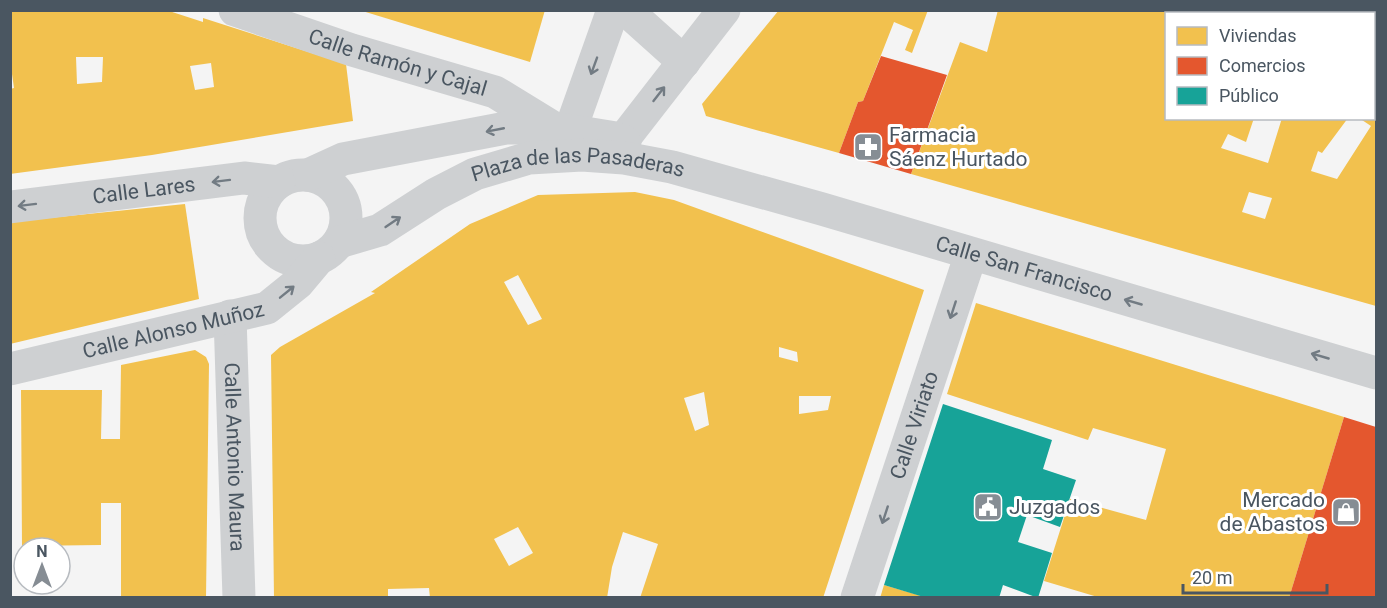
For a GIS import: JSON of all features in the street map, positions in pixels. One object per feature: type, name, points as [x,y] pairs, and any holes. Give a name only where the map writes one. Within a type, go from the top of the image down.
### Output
[{"type":"street","name":"Calle Ramón y Cajal","points":[[235,10],[352,50],[495,92],[562,129]]},
{"type":"street","points":[[562,129],[613,10]]},
{"type":"street","points":[[626,10],[684,62]]},
{"type":"street","points":[[623,140],[724,10]]},
{"type":"street","name":"Plaza de las Pasaderas","points":[[506,128],[562,129],[623,140],[672,166],[624,158],[582,155],[530,158],[475,174],[436,194],[380,230],[307,261],[292,261],[279,255],[268,245],[259,218],[268,191],[343,159],[506,128]]},
{"type":"street","name":"Calle San Francisco","points":[[672,166],[1377,373]]},
{"type":"street","name":"Calle Lares","points":[[10,207],[244,178],[294,178]]},
{"type":"street","points":[[294,178],[322,179],[334,188],[343,201],[346,215],[345,230],[329,250]]},
{"type":"street","name":"Calle Alonso Muñoz","points":[[10,369],[267,308],[298,283],[329,250]]},
{"type":"street","name":"Calle Viriato","points":[[857,597],[971,254]]},
{"type":"street","name":"Calle Antonio Maura","points":[[230,316],[239,597]]},
{"type":"building: Viviendas","points":[[10,10],[166,10],[203,22],[203,18],[346,64],[353,121],[152,155],[10,174],[10,89],[14,88],[10,60]],"holes":[[[76,57],[103,57],[102,82],[77,84]],[[211,63],[214,87],[195,90],[190,66]]]},
{"type":"building: Viviendas","points":[[359,10],[545,10],[530,62]]},
{"type":"building: Viviendas","points":[[779,10],[928,10],[912,53],[905,50],[913,30],[894,22],[863,101],[858,102],[839,153],[706,116],[702,104]]},
{"type":"building: Viviendas","points":[[998,10],[1180,10],[1185,12],[1165,12],[1165,120],[1253,120],[1246,142],[1228,134],[1221,148],[1268,163],[1281,120],[1347,120],[1322,153],[1318,151],[1311,171],[1337,179],[1371,126],[1362,120],[1375,120],[1375,12],[1354,12],[1354,10],[1376,10],[1376,306],[911,174],[960,42],[987,52]],"holes":[[[1249,192],[1272,198],[1265,219],[1242,212]]]},
{"type":"building: Viviendas","points":[[635,192],[674,200],[924,290],[823,598],[640,598],[658,544],[623,532],[612,567],[607,598],[430,598],[429,588],[388,589],[388,598],[274,598],[271,355],[280,347],[375,293],[371,292],[470,224],[538,195]],"holes":[[[518,275],[542,319],[528,325],[504,282]],[[779,347],[797,352],[798,362],[779,357]],[[704,392],[709,425],[695,431],[684,398]],[[799,396],[831,396],[828,410],[799,414]],[[518,527],[533,553],[509,566],[494,539]]]},
{"type":"building: Viviendas","points":[[185,204],[199,299],[10,344],[10,222]]},
{"type":"building: Viviendas","points":[[976,303],[1344,417],[1289,598],[1101,598],[1044,581],[1070,499],[1146,520],[1166,449],[1093,428],[1088,440],[947,394]]},
{"type":"building: Viviendas","points":[[195,350],[206,357],[209,364],[206,598],[121,598],[121,503],[101,503],[101,545],[72,545],[72,536],[22,536],[21,390],[102,390],[101,439],[120,439],[121,365]]},
{"type":"building: Viviendas","points":[[884,585],[925,597],[925,598],[880,598]]},
{"type":"building: Comercios","points":[[881,56],[947,75],[911,174],[839,153],[858,102],[863,101]]},
{"type":"building: Comercios","name":"Mercado de Abastos","points":[[1344,417],[1376,427],[1376,598],[1289,598]]},
{"type":"building: Público","name":"Juzgados","points":[[943,404],[1052,440],[1043,469],[1076,480],[1060,527],[1027,515],[1018,542],[1052,553],[1038,598],[1003,585],[999,598],[927,598],[884,585]]},
{"type":"place","name":"Farmacia Sáenz Hurtado","points":[[868,147]]},
{"type":"place","name":"Juzgados","points":[[988,507]]},
{"type":"place","name":"Mercado de Abastos","points":[[1346,512]]}]
